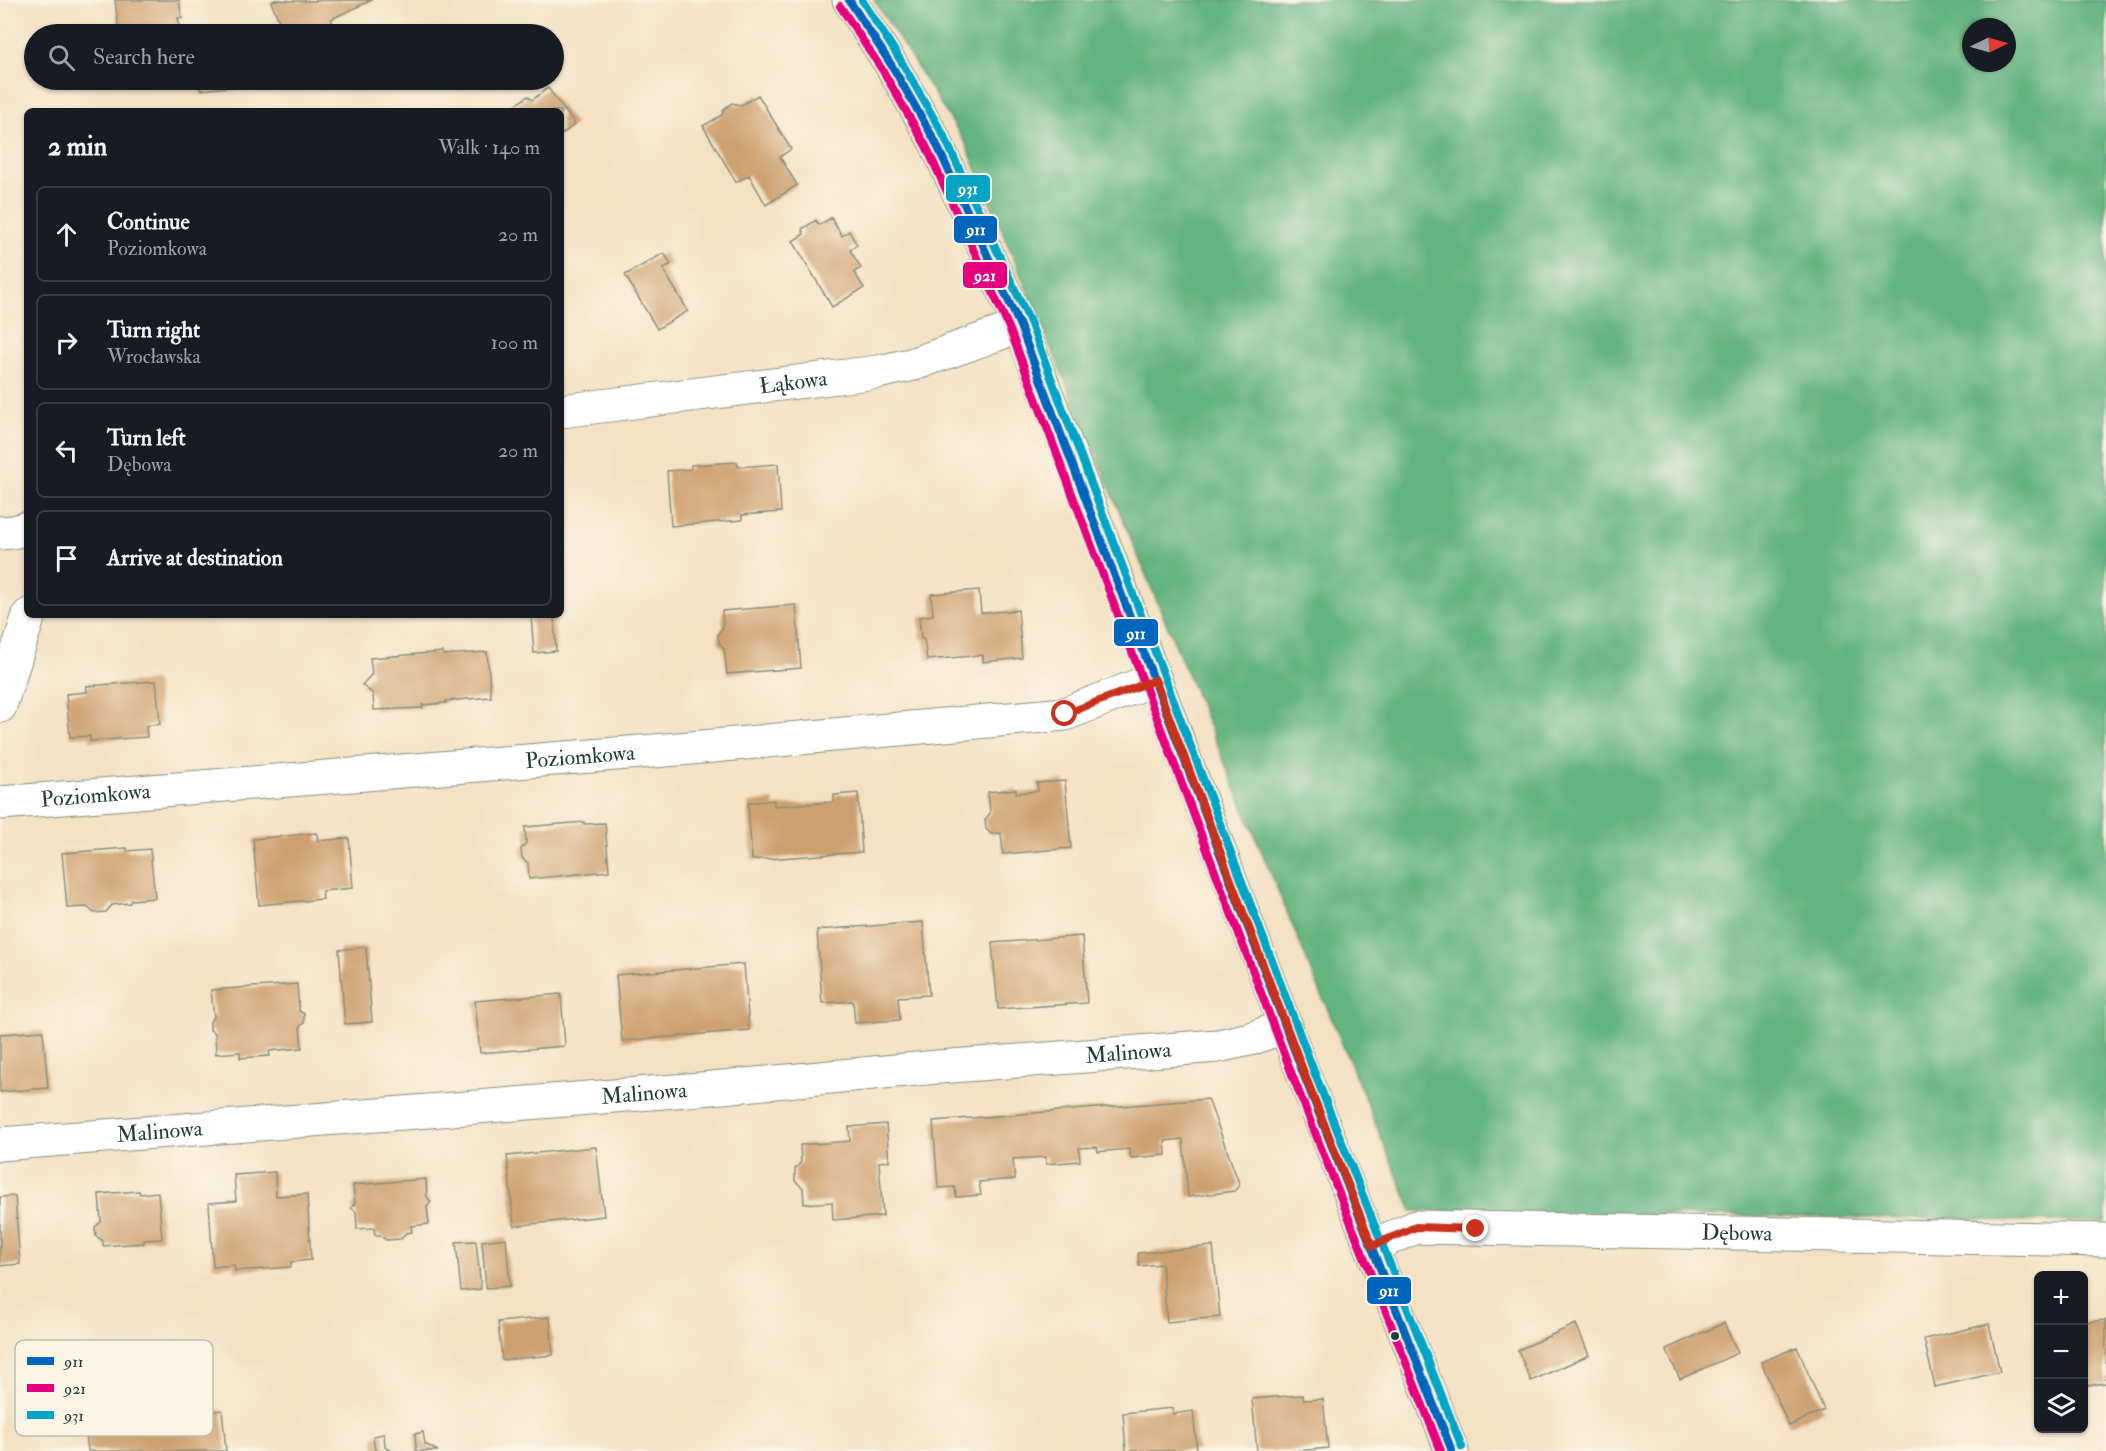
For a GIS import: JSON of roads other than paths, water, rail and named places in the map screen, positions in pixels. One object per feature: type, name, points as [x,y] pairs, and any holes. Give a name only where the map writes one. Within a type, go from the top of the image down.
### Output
[{"type":"street","points":[[849,0],[892,66],[935,141],[1020,326],[1286,1026],[1452,1451]]},
{"type":"street","name":"Łąkowa","points":[[564,411],[878,372],[914,364],[1020,326]]},
{"type":"street","points":[[0,532],[24,529]]},
{"type":"street","points":[[0,706],[28,618]]},
{"type":"street","name":"Poziomkowa","points":[[0,804],[691,748],[1065,714],[1155,680]]},
{"type":"street","name":"Malinowa","points":[[0,1144],[1218,1046],[1250,1039],[1286,1026]]},
{"type":"street","name":"Dębowa","points":[[1372,1246],[1416,1227],[2106,1240]]}]
